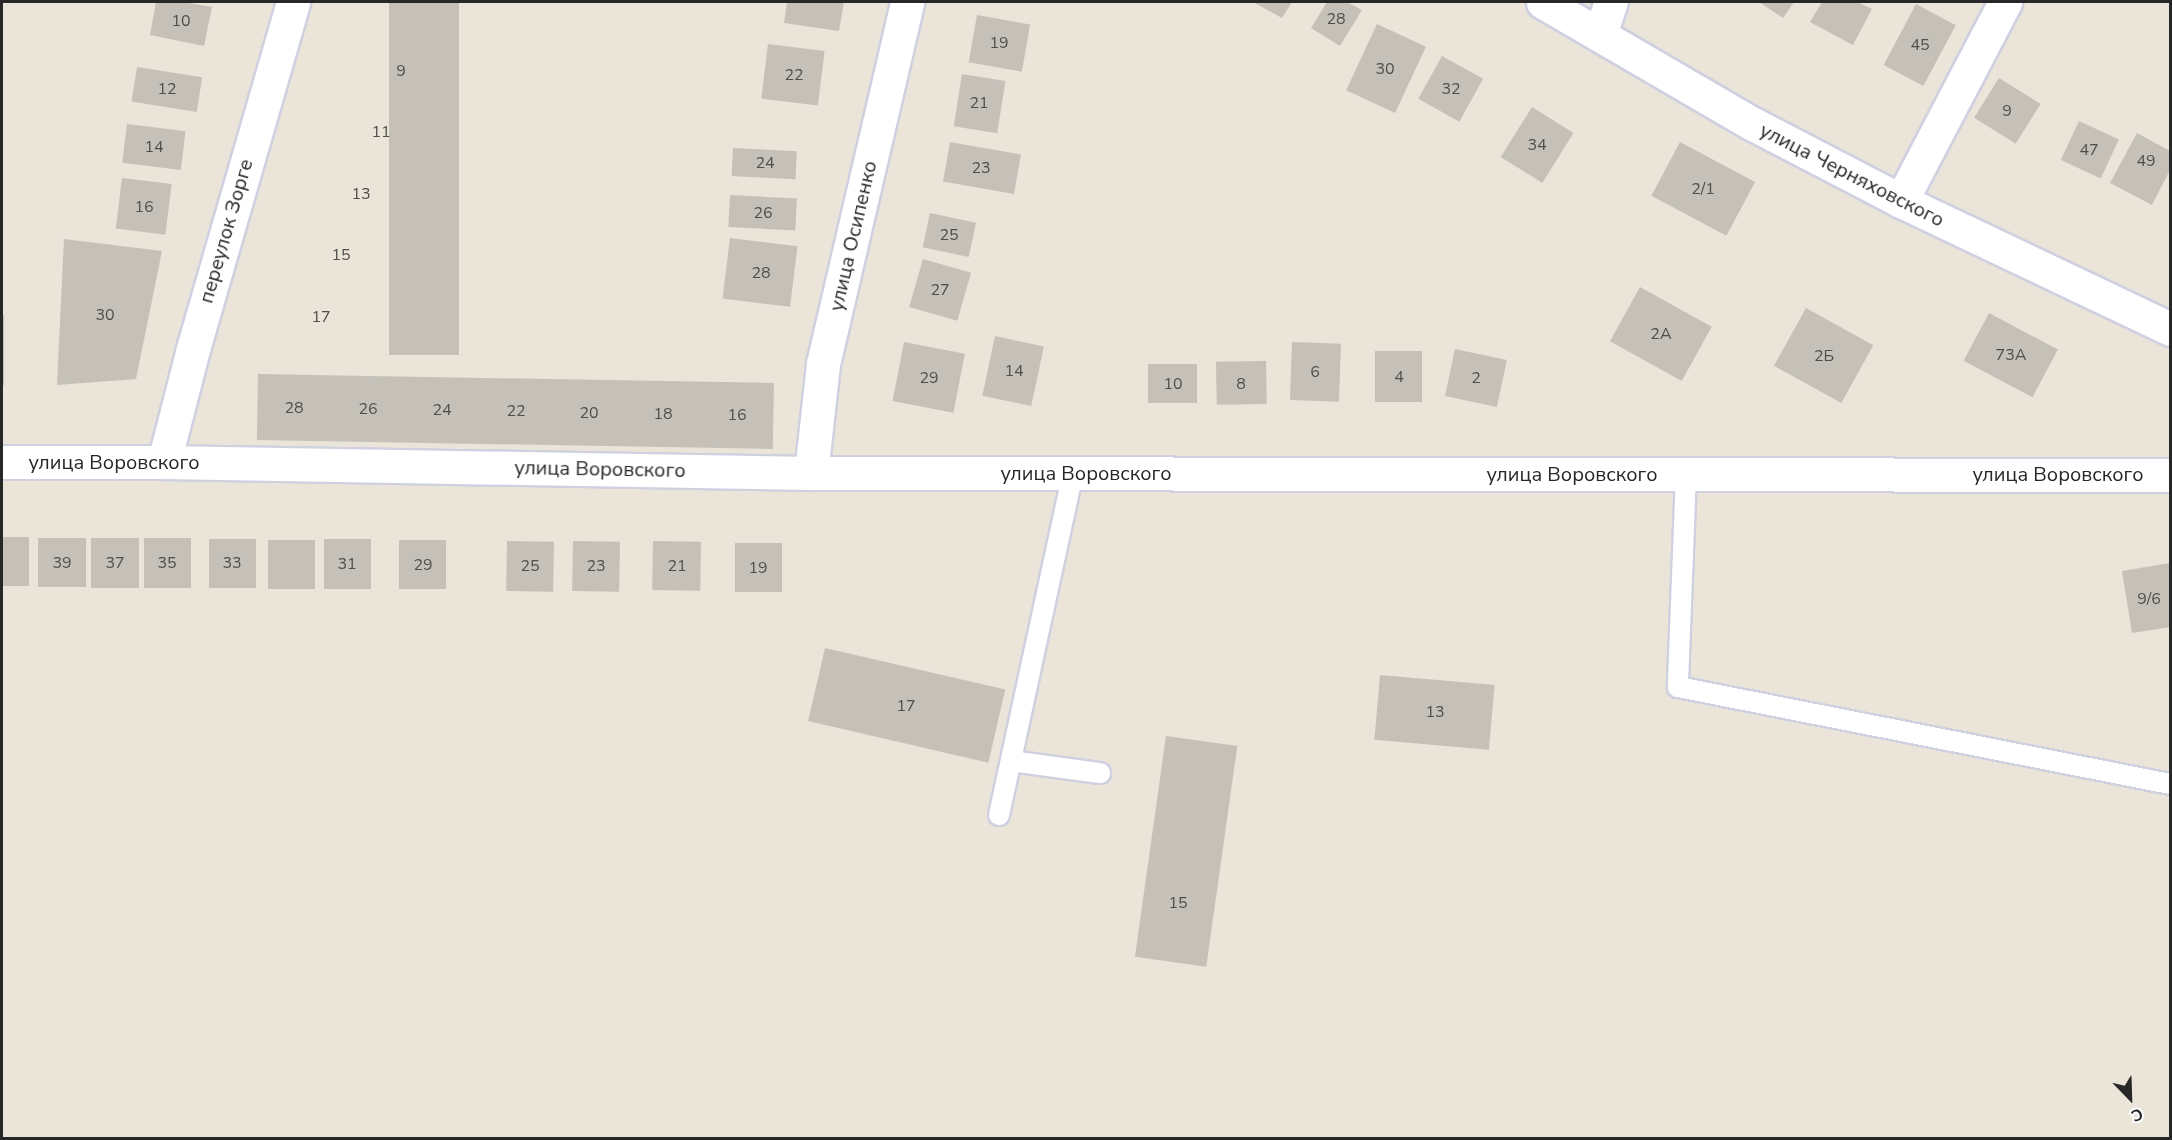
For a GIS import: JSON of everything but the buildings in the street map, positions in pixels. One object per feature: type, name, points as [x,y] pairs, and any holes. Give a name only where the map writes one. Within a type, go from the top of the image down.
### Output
[{"type":"street","name":"переулок Зорге","points":[[164,462],[193,349],[293,2]]},
{"type":"street","name":"улица Осипенко","points":[[811,473],[823,364],[907,2]]},
{"type":"street","name":"улица Черняховского","points":[[1543,2],[1753,124],[1901,201],[2170,329]]},
{"type":"street","points":[[1600,35],[1611,2]]},
{"type":"street","points":[[1901,201],[2005,2]]},
{"type":"street","name":"улица Воровского","points":[[2,462],[164,462],[811,473],[2170,475]]},
{"type":"lane","points":[[999,815],[1073,473]]},
{"type":"lane","points":[[1686,474],[1678,687],[2170,784]]},
{"type":"lane","points":[[1011,761],[1100,773]]}]
